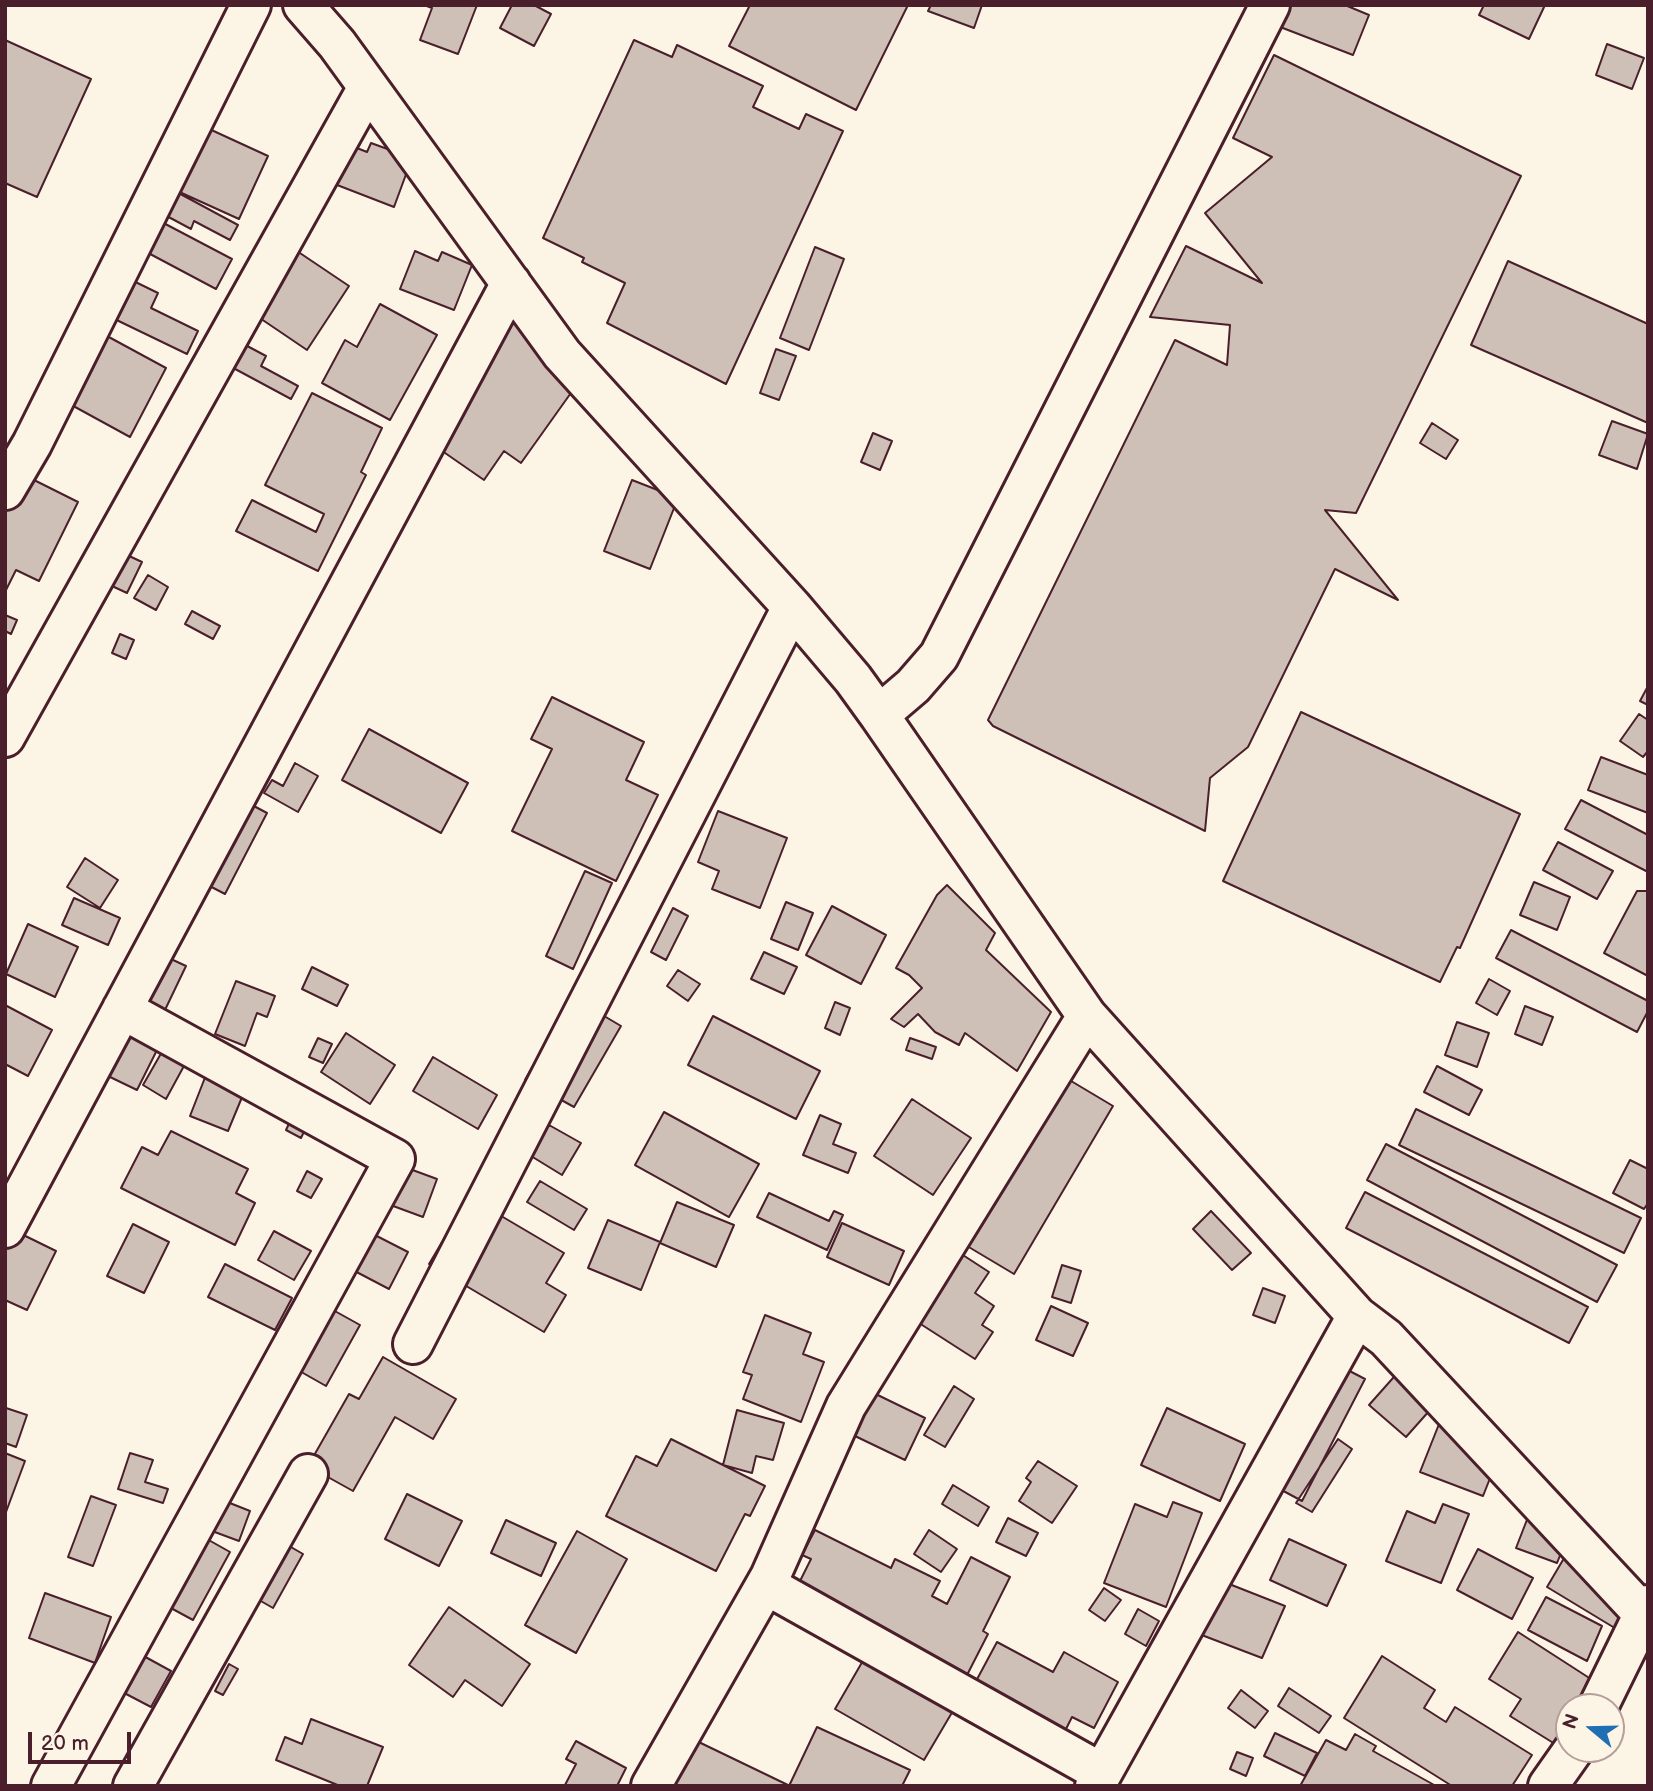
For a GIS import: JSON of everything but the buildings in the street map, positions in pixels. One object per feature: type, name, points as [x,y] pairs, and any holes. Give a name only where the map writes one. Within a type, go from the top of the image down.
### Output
[{"type":"street","points":[[5,490],[32,444],[251,5]]},
{"type":"street","points":[[303,5],[337,44],[562,354],[792,607],[853,679],[1087,1016],[1357,1316],[1386,1338],[1646,1613],[1605,1693]]},
{"type":"street","points":[[879,715],[913,686],[939,656],[1270,5]]},
{"type":"street","points":[[5,737],[368,87]]},
{"type":"street","points":[[5,1228],[511,283]]},
{"type":"street","points":[[413,1344],[792,607]]},
{"type":"street","points":[[51,1786],[395,1159],[122,1009]]},
{"type":"street","points":[[651,1786],[766,1585],[846,1406],[1087,1016]]},
{"type":"street","points":[[766,1585],[1099,1779],[1357,1316]]},
{"type":"street","points":[[133,1786],[308,1474]]},
{"type":"street","points":[[1548,1786],[1564,1763]]}]
